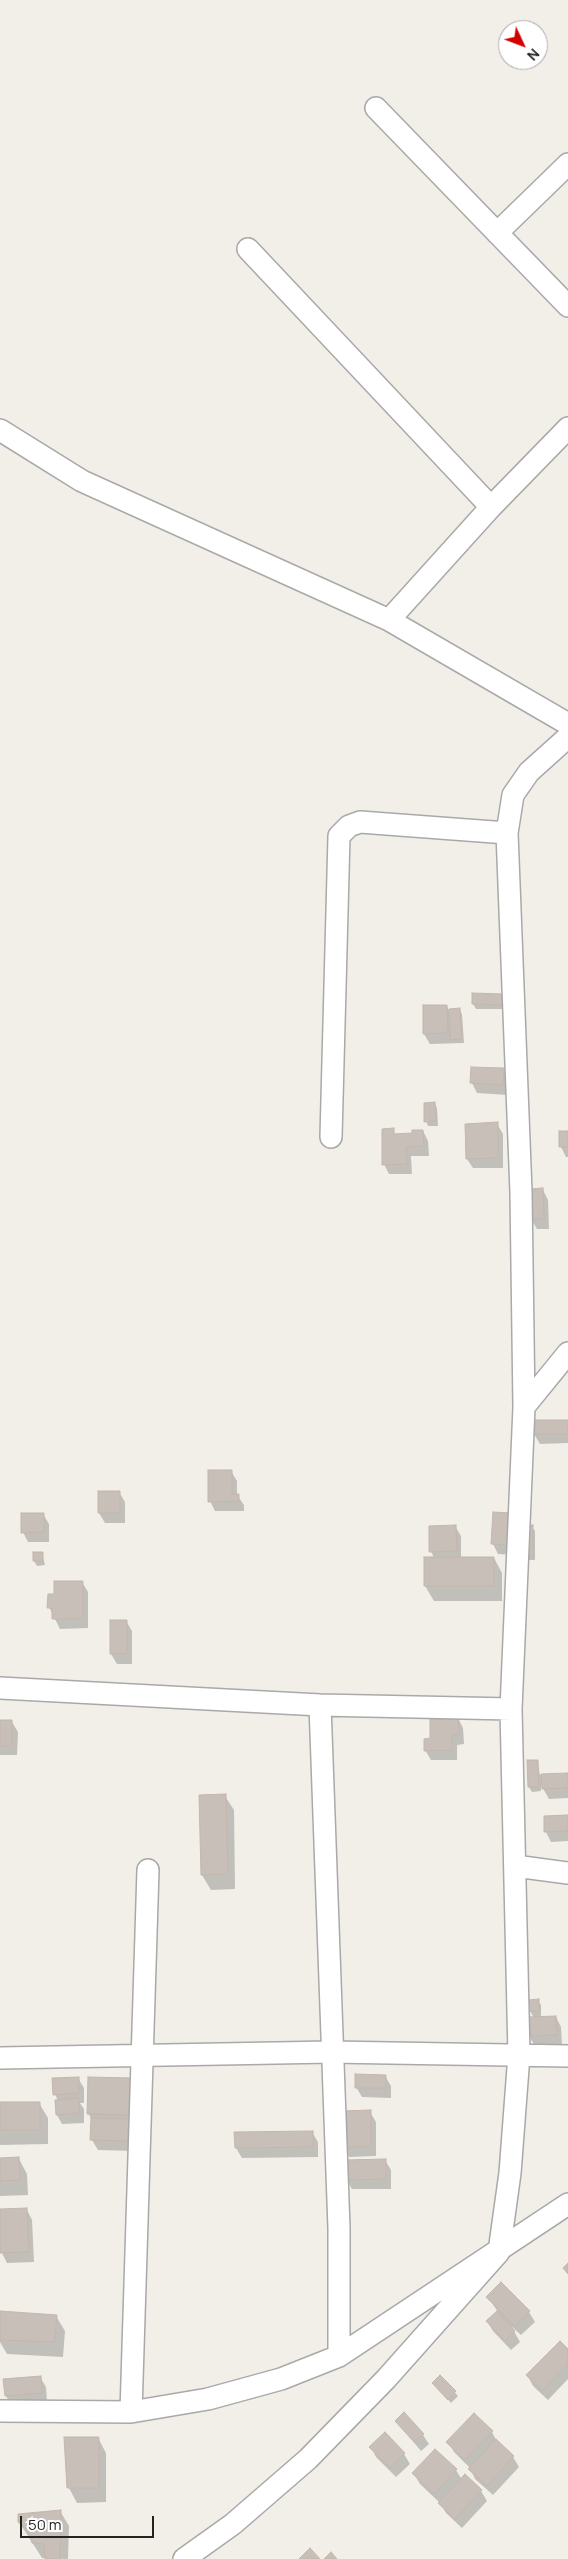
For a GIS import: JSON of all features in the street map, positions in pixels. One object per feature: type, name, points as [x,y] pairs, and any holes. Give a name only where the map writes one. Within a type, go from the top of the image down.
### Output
[{"type":"street","points":[[376,108],[568,306]]},
{"type":"street","points":[[497,233],[568,164]]},
{"type":"street","points":[[248,249],[491,507]]},
{"type":"street","points":[[388,620],[491,507],[567,429]]},
{"type":"street","points":[[0,430],[82,481],[388,620],[568,724]]},
{"type":"street","points":[[184,2559],[233,2524],[308,2459],[386,2379],[499,2252],[510,2173],[519,2055],[511,1710],[524,1407],[521,1192],[507,832],[513,795],[529,772],[568,737]]},
{"type":"street","points":[[331,1137],[338,836],[350,826],[360,822],[507,832]]},
{"type":"street","points":[[524,1407],[568,1353]]},
{"type":"street","points":[[0,1688],[320,1705],[511,1710]]},
{"type":"street","points":[[320,1705],[331,2052],[339,2228],[339,2356]]},
{"type":"street","points":[[515,1866],[568,1873]]},
{"type":"street","points":[[131,2412],[148,1870]]},
{"type":"street","points":[[0,2058],[331,2052],[568,2056]]},
{"type":"street","points":[[0,2411],[131,2412],[208,2399],[282,2379],[339,2356],[499,2252],[568,2204]]},
{"type":"building","points":[[472,993],[502,994],[502,1005],[472,1004]]},
{"type":"building","points":[[423,1005],[447,1005],[448,1033],[423,1034]]},
{"type":"building","points":[[460,1008],[462,1039],[450,1040],[449,1009]]},
{"type":"building","points":[[471,1067],[504,1068],[503,1085],[470,1083]]},
{"type":"building","points":[[435,1102],[436,1121],[424,1122],[424,1103]]},
{"type":"building","points":[[498,1122],[498,1158],[466,1159],[465,1124]]},
{"type":"building","points":[[394,1128],[394,1134],[412,1133],[412,1130],[423,1130],[424,1146],[406,1147],[407,1164],[382,1165],[382,1129]]},
{"type":"building","points":[[559,1131],[568,1131],[568,1147],[559,1147]]},
{"type":"building","points":[[543,1188],[544,1219],[530,1219],[529,1189]]},
{"type":"building","points":[[533,1420],[568,1420],[568,1434],[533,1434]]},
{"type":"building","points":[[208,1470],[232,1470],[232,1494],[239,1494],[239,1501],[208,1502]]},
{"type":"building","points":[[98,1491],[120,1491],[120,1513],[98,1513]]},
{"type":"building","points":[[493,1512],[511,1513],[509,1545],[491,1544]]},
{"type":"building","points":[[21,1513],[44,1513],[44,1532],[21,1533]]},
{"type":"building","points":[[456,1525],[457,1551],[429,1552],[429,1526]]},
{"type":"building","points":[[533,1525],[533,1556],[523,1556],[523,1526]]},
{"type":"building","points":[[33,1552],[43,1552],[43,1561],[33,1561]]},
{"type":"building","points":[[424,1557],[494,1557],[494,1586],[424,1586]]},
{"type":"building","points":[[54,1581],[83,1581],[83,1619],[52,1619],[52,1608],[47,1608],[48,1594],[54,1594]]},
{"type":"building","points":[[110,1620],[127,1620],[127,1654],[110,1654]]},
{"type":"building","points":[[458,1717],[459,1734],[452,1735],[452,1750],[424,1751],[424,1739],[430,1738],[430,1718]]},
{"type":"building","points":[[0,1720],[12,1720],[12,1746],[0,1746]]},
{"type":"building","points":[[527,1760],[538,1760],[539,1787],[528,1787]]},
{"type":"building","points":[[568,1773],[568,1788],[542,1789],[541,1774]]},
{"type":"building","points":[[226,1794],[228,1874],[201,1875],[199,1795]]},
{"type":"building","points":[[568,1815],[568,1831],[544,1832],[544,1816]]},
{"type":"building","points":[[539,1999],[539,2011],[529,2011],[528,2000]]},
{"type":"building","points":[[556,2016],[557,2035],[528,2036],[528,2017]]},
{"type":"building","points":[[355,2074],[386,2075],[386,2088],[355,2088]]},
{"type":"building","points":[[79,2077],[79,2093],[53,2095],[52,2078]]},
{"type":"building","points":[[88,2077],[131,2078],[130,2115],[87,2114]]},
{"type":"building","points":[[79,2098],[79,2113],[56,2115],[55,2100]]},
{"type":"building","points":[[0,2102],[40,2102],[40,2130],[0,2130]]},
{"type":"building","points":[[371,2110],[371,2147],[342,2147],[343,2111]]},
{"type":"building","points":[[91,2118],[129,2119],[128,2141],[90,2140]]},
{"type":"building","points":[[313,2131],[313,2147],[235,2148],[234,2132]]},
{"type":"building","points":[[19,2157],[20,2180],[0,2181],[0,2158]]},
{"type":"building","points":[[386,2159],[386,2179],[345,2180],[345,2160]]},
{"type":"building","points":[[27,2208],[29,2252],[0,2253],[0,2209]]},
{"type":"building","points":[[568,2263],[568,2274],[563,2268]]},
{"type":"building","points":[[501,2282],[530,2311],[515,2326],[486,2297]]},
{"type":"building","points":[[0,2311],[57,2315],[55,2342],[0,2340]]},
{"type":"building","points":[[497,2311],[515,2331],[505,2341],[486,2321]]},
{"type":"building","points":[[560,2341],[568,2349],[568,2364],[542,2391],[526,2375]]},
{"type":"building","points":[[440,2375],[456,2391],[448,2400],[432,2383]]},
{"type":"building","points":[[41,2376],[42,2393],[5,2396],[3,2379]]},
{"type":"building","points":[[404,2412],[424,2434],[414,2442],[395,2421]]},
{"type":"building","points":[[474,2413],[493,2431],[465,2460],[446,2442]]},
{"type":"building","points":[[385,2432],[405,2453],[390,2468],[369,2447]]},
{"type":"building","points":[[64,2437],[99,2437],[99,2488],[67,2488]]},
{"type":"building","points":[[496,2439],[514,2456],[487,2486],[468,2469]]},
{"type":"building","points":[[435,2449],[457,2469],[434,2494],[412,2473]]},
{"type":"building","points":[[465,2474],[482,2490],[455,2519],[438,2503]]},
{"type":"building","points":[[61,2510],[60,2559],[45,2559],[44,2544],[32,2543],[29,2531],[18,2522],[18,2514]]},
{"type":"building","points":[[310,2548],[320,2559],[299,2559]]},
{"type":"building","points":[[331,2552],[337,2559],[324,2559]]}]
